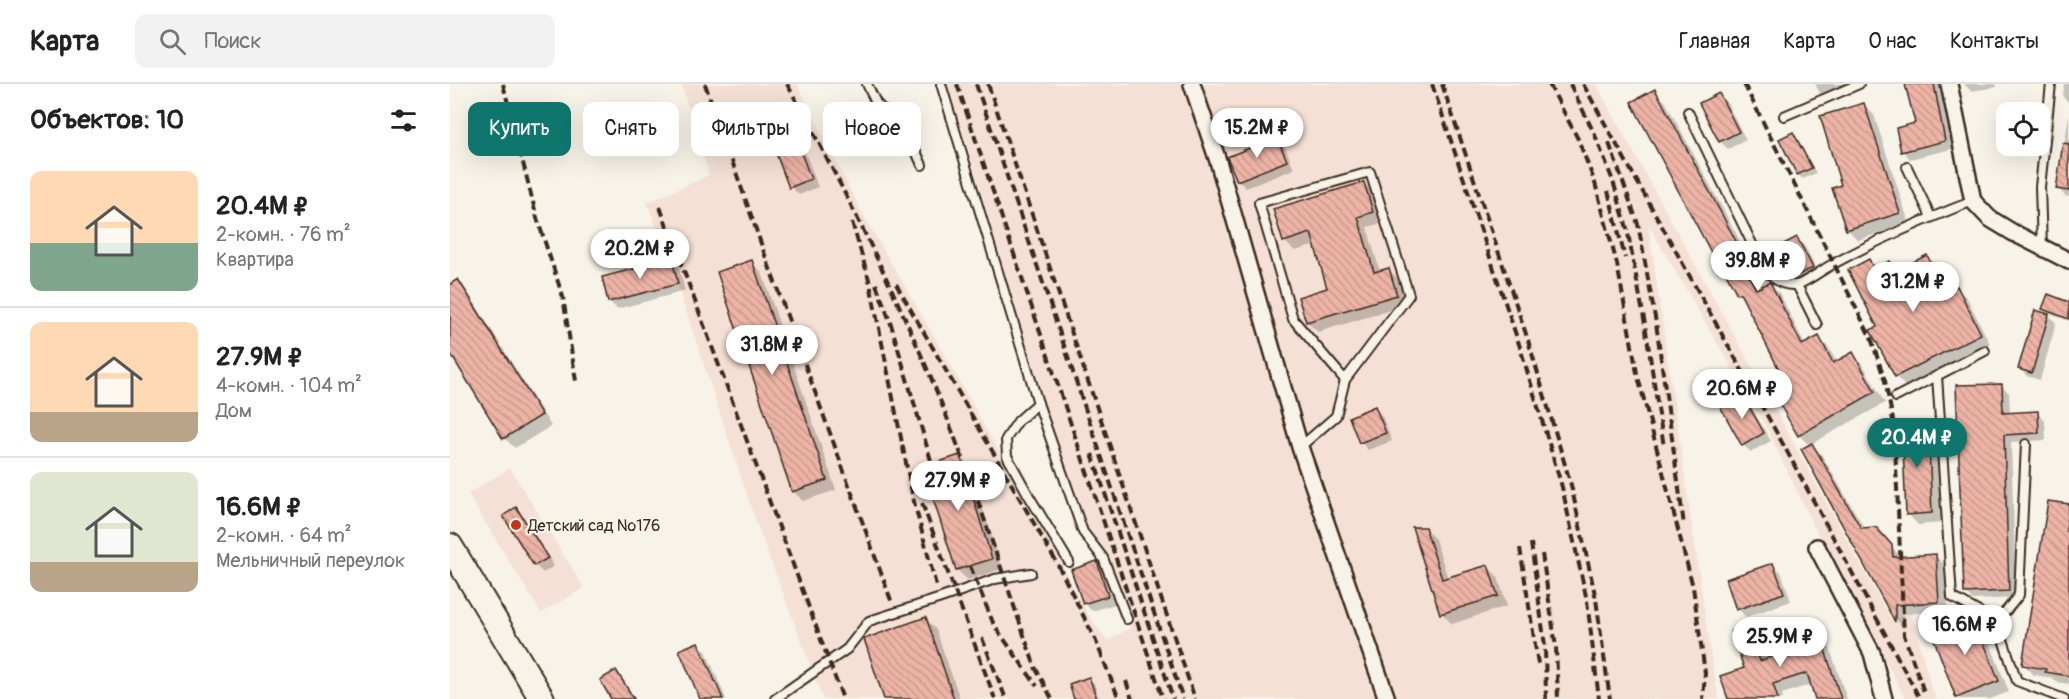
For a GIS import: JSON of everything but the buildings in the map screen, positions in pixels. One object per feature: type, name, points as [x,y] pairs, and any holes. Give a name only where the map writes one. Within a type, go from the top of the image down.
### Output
[{"type":"main road","points":[[450,546],[542,699]]},
{"type":"street","points":[[1192,84],[1218,161],[1300,447],[1387,699]]},
{"type":"street","points":[[1949,84],[1973,201],[1989,218],[2069,261]]},
{"type":"street","points":[[1816,547],[1872,653],[1884,699]]},
{"type":"lane","points":[[867,84],[876,103],[910,138],[922,165]]},
{"type":"lane","points":[[941,84],[1038,403],[1083,532],[1103,558],[1127,619]]},
{"type":"lane","points":[[1784,116],[1859,84]]},
{"type":"lane","points":[[2042,247],[2040,187],[2051,84]]},
{"type":"lane","points":[[1688,112],[1769,275],[1782,284],[1797,285],[1833,264],[1931,216],[1973,201]]},
{"type":"lane","points":[[1907,167],[1931,216]]},
{"type":"lane","points":[[1300,447],[1336,416],[1345,380],[1409,295],[1370,171],[1259,203],[1293,319],[1345,380]]},
{"type":"lane","points":[[1797,285],[1817,325]]},
{"type":"lane","points":[[1896,397],[1985,351]]},
{"type":"lane","points":[[1937,376],[1952,597],[1997,622],[2017,681],[2064,699]]},
{"type":"lane","points":[[1038,403],[1018,421],[1006,440],[1007,456],[1069,562]]},
{"type":"lane","points":[[1997,622],[2019,595],[2026,444]]},
{"type":"lane","points":[[775,699],[847,649],[869,621],[995,579],[1031,573]]},
{"type":"shaded area","points":[[681,84],[797,84],[806,102],[691,102],[691,116]]},
{"type":"shaded area","points":[[947,84],[1596,84],[1891,620],[1911,612],[1932,691],[1937,699],[1906,699],[1813,525],[1768,430],[1648,224],[1719,699],[823,699],[755,519],[666,251],[647,203],[709,175],[703,156],[811,156],[811,112],[823,136],[823,156],[833,156],[862,213],[935,338],[1085,610],[1107,641],[1130,628],[1109,559],[1089,531],[1046,410]]},
{"type":"shaded area","name":"Детский сад №176","points":[[510,468],[584,588],[541,613],[468,494]]},
{"type":"railway","points":[[503,84],[537,218],[563,297],[576,381]]},
{"type":"railway","points":[[705,84],[892,603]]},
{"type":"railway","points":[[787,84],[856,216],[919,350],[966,467],[1035,667],[1052,699]]},
{"type":"railway","points":[[957,84],[1163,699]]},
{"type":"railway","points":[[976,84],[1183,699]]},
{"type":"railway","points":[[988,84],[1195,699]]},
{"type":"railway","points":[[1432,84],[1519,344],[1562,487],[1587,601],[1599,699]]},
{"type":"railway","points":[[1442,84],[1528,340],[1571,485],[1596,599],[1610,699]]},
{"type":"railway","points":[[1549,84],[1578,139],[1595,183],[1617,264],[1637,373],[1693,587],[1705,673],[1703,699]]},
{"type":"railway","points":[[1570,84],[1595,135],[1613,181],[1627,228],[1664,447]]},
{"type":"railway","points":[[1583,84],[1784,446],[1920,699]]},
{"type":"railway","points":[[1744,84],[1871,338],[1885,381],[1894,425],[1904,635],[1925,695]]},
{"type":"railway","points":[[1609,143],[1638,224],[1656,323],[1684,525]]},
{"type":"railway","points":[[1608,191],[1625,258]]},
{"type":"railway","points":[[660,207],[843,699]]},
{"type":"railway","points":[[852,222],[870,283],[913,498],[937,589]]},
{"type":"railway","points":[[876,284],[890,321],[932,464]]},
{"type":"railway","points":[[896,284],[1058,565],[1095,639],[1119,699]]},
{"type":"railway","points":[[1092,454],[1173,699]]},
{"type":"railway","points":[[922,503],[995,699]]},
{"type":"railway","points":[[1531,543],[1545,646],[1546,699]]},
{"type":"railway","points":[[1520,548],[1538,664]]},
{"type":"railway","points":[[1542,554],[1556,647],[1558,699]]},
{"type":"railway","points":[[970,566],[994,625],[1037,686]]},
{"type":"railway","points":[[982,638],[1006,699]]},
{"type":"railway","points":[[1126,681],[1132,699]]},
{"type":"place","name":"Детский сад №176","points":[[516,525]]}]
